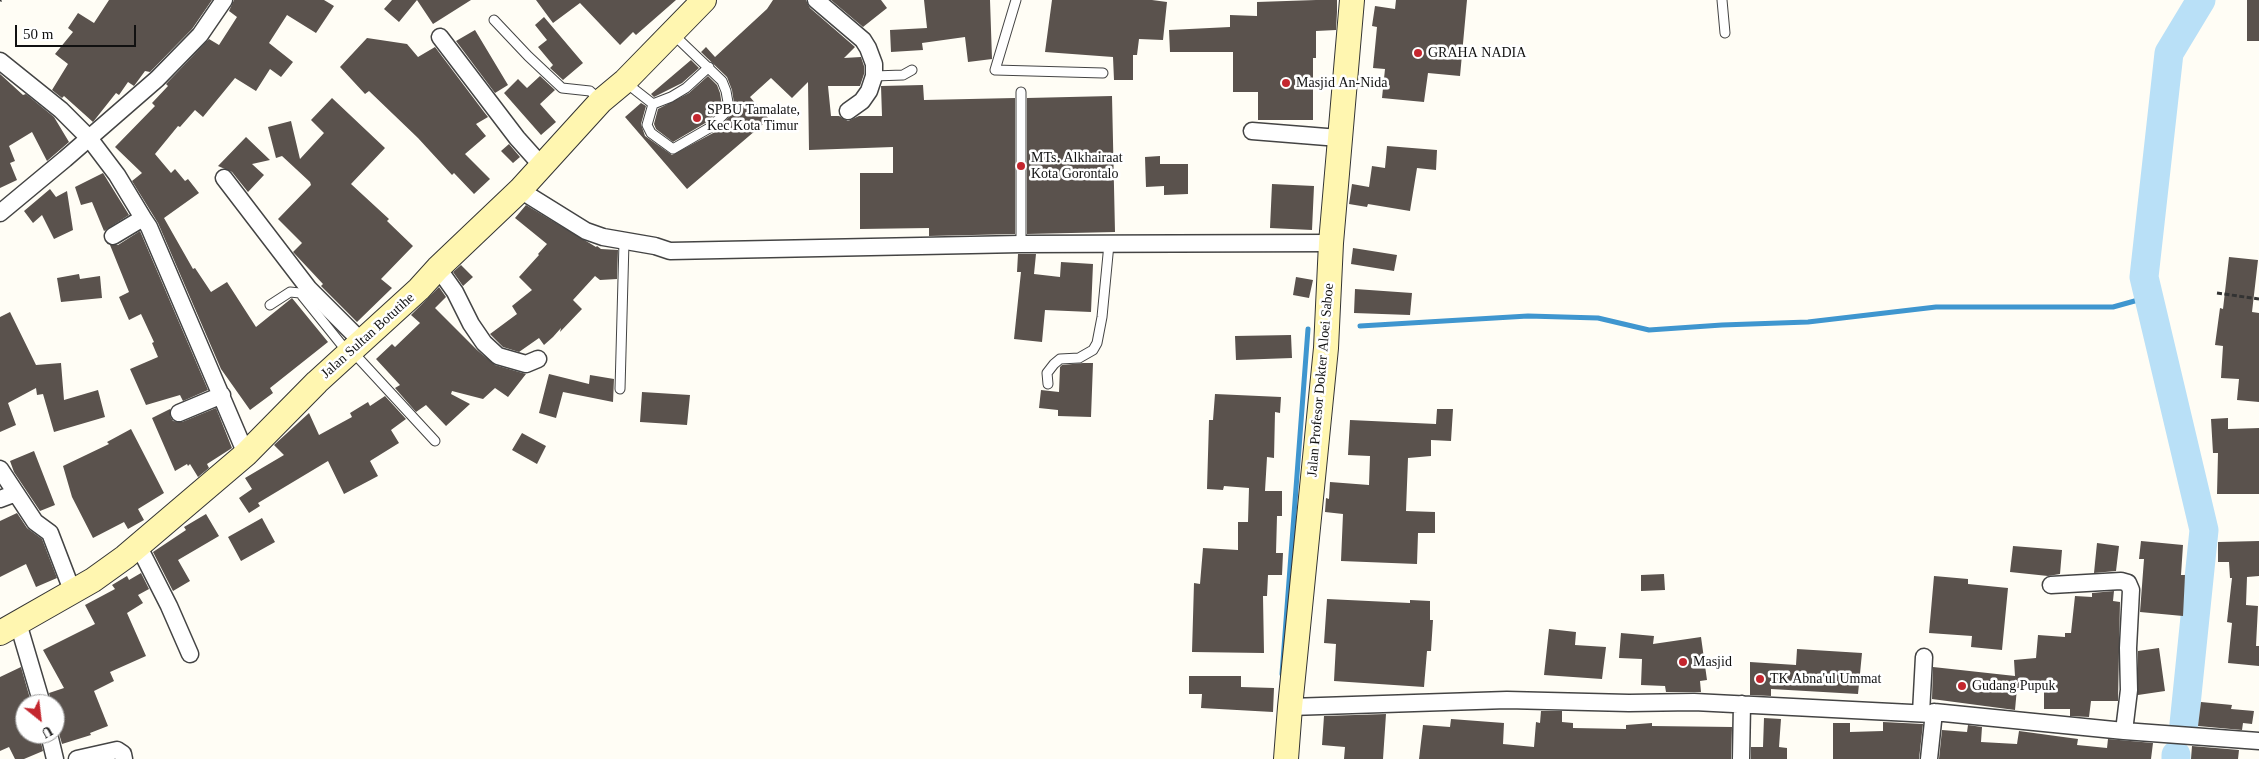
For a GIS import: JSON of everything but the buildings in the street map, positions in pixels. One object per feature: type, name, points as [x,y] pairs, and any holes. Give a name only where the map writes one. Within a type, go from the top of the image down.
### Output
[{"type":"main road","name":"Jalan Sultan Botutihe","points":[[9,628],[93,580],[138,546],[246,454],[520,190],[601,101],[673,33],[704,0]]},
{"type":"main road","name":"Jalan Profesor Dokter Aloei Saboe","points":[[1286,759],[1326,348],[1331,244],[1352,0]]},
{"type":"street","points":[[0,213],[157,79],[200,35],[224,0]]},
{"type":"street","points":[[816,0],[862,40],[868,48],[874,64],[874,76],[869,91],[862,100],[848,111]]},
{"type":"street","points":[[440,37],[517,138],[542,166]]},
{"type":"street","points":[[0,61],[61,110],[89,138],[117,175],[157,243],[222,395],[231,423],[246,454]]},
{"type":"street","points":[[1252,131],[1339,138]]},
{"type":"street","points":[[224,178],[309,289],[356,346]]},
{"type":"street","points":[[520,190],[586,231],[624,242],[670,251],[1021,244],[1331,244]]},
{"type":"street","points":[[113,236],[143,218]]},
{"type":"street","points":[[438,268],[455,292],[471,324],[484,343],[498,356],[526,364],[538,359]]},
{"type":"street","points":[[179,413],[222,395]]},
{"type":"street","points":[[0,469],[36,522],[50,533],[73,593]]},
{"type":"street","points":[[0,500],[16,493]]},
{"type":"street","points":[[138,546],[169,606],[190,654]]},
{"type":"street","points":[[2051,585],[2121,581],[2128,583],[2132,590],[2128,648],[2129,690],[2124,731]]},
{"type":"street","points":[[9,628],[38,694]]},
{"type":"street","points":[[1924,657],[1929,759]]},
{"type":"street","points":[[1290,707],[1507,700],[1742,704],[1927,712],[2124,731],[2259,740]]},
{"type":"street","points":[[1741,759],[1742,704]]},
{"type":"street","points":[[51,744],[55,759]]},
{"type":"street","points":[[77,759],[117,750],[123,754],[124,759]]},
{"type":"lane","points":[[1016,0],[995,70],[1103,73]]},
{"type":"lane","points":[[1722,0],[1725,34]]},
{"type":"lane","points":[[494,20],[562,88],[590,91],[601,101]]},
{"type":"lane","points":[[653,104],[647,125],[651,133],[673,149],[710,127],[728,108],[726,91],[722,81],[673,33]]},
{"type":"lane","points":[[653,104],[671,97],[686,88],[709,67]]},
{"type":"lane","points":[[874,76],[903,75],[912,70]]},
{"type":"lane","points":[[624,81],[653,104]]},
{"type":"lane","points":[[1021,92],[1021,244]]},
{"type":"lane","points":[[620,389],[624,242]]},
{"type":"lane","points":[[1048,384],[1047,374],[1054,364],[1060,359],[1079,358],[1085,355],[1093,350],[1097,342],[1102,317],[1109,244]]},
{"type":"lane","points":[[270,305],[281,296],[290,292],[300,293],[341,344],[356,346],[435,441]]},
{"type":"path","points":[[2217,293],[2259,299]]},
{"type":"waterway","points":[[2184,724],[2204,530],[2144,277],[2169,53],[2201,0]]},
{"type":"waterway","points":[[1360,326],[1528,316],[1598,318],[1649,330],[1808,322],[1936,307],[2113,307],[2149,297]]},
{"type":"waterway","points":[[1282,674],[1308,329]]},
{"type":"place","name":"GRAHA NADIA","points":[[1418,53]]},
{"type":"place","name":"Masjid An-Nida","points":[[1286,83]]},
{"type":"place","name":"SPBU Tamalate, Kec Kota Timur","points":[[697,118]]},
{"type":"place","name":"MTs. Alkhairaat Kota Gorontalo","points":[[1021,166]]},
{"type":"place","name":"Masjid","points":[[1683,662]]},
{"type":"place","name":"TK Abna'ul Ummat","points":[[1760,679]]},
{"type":"place","name":"Gudang Pupuk","points":[[1962,686]]}]
